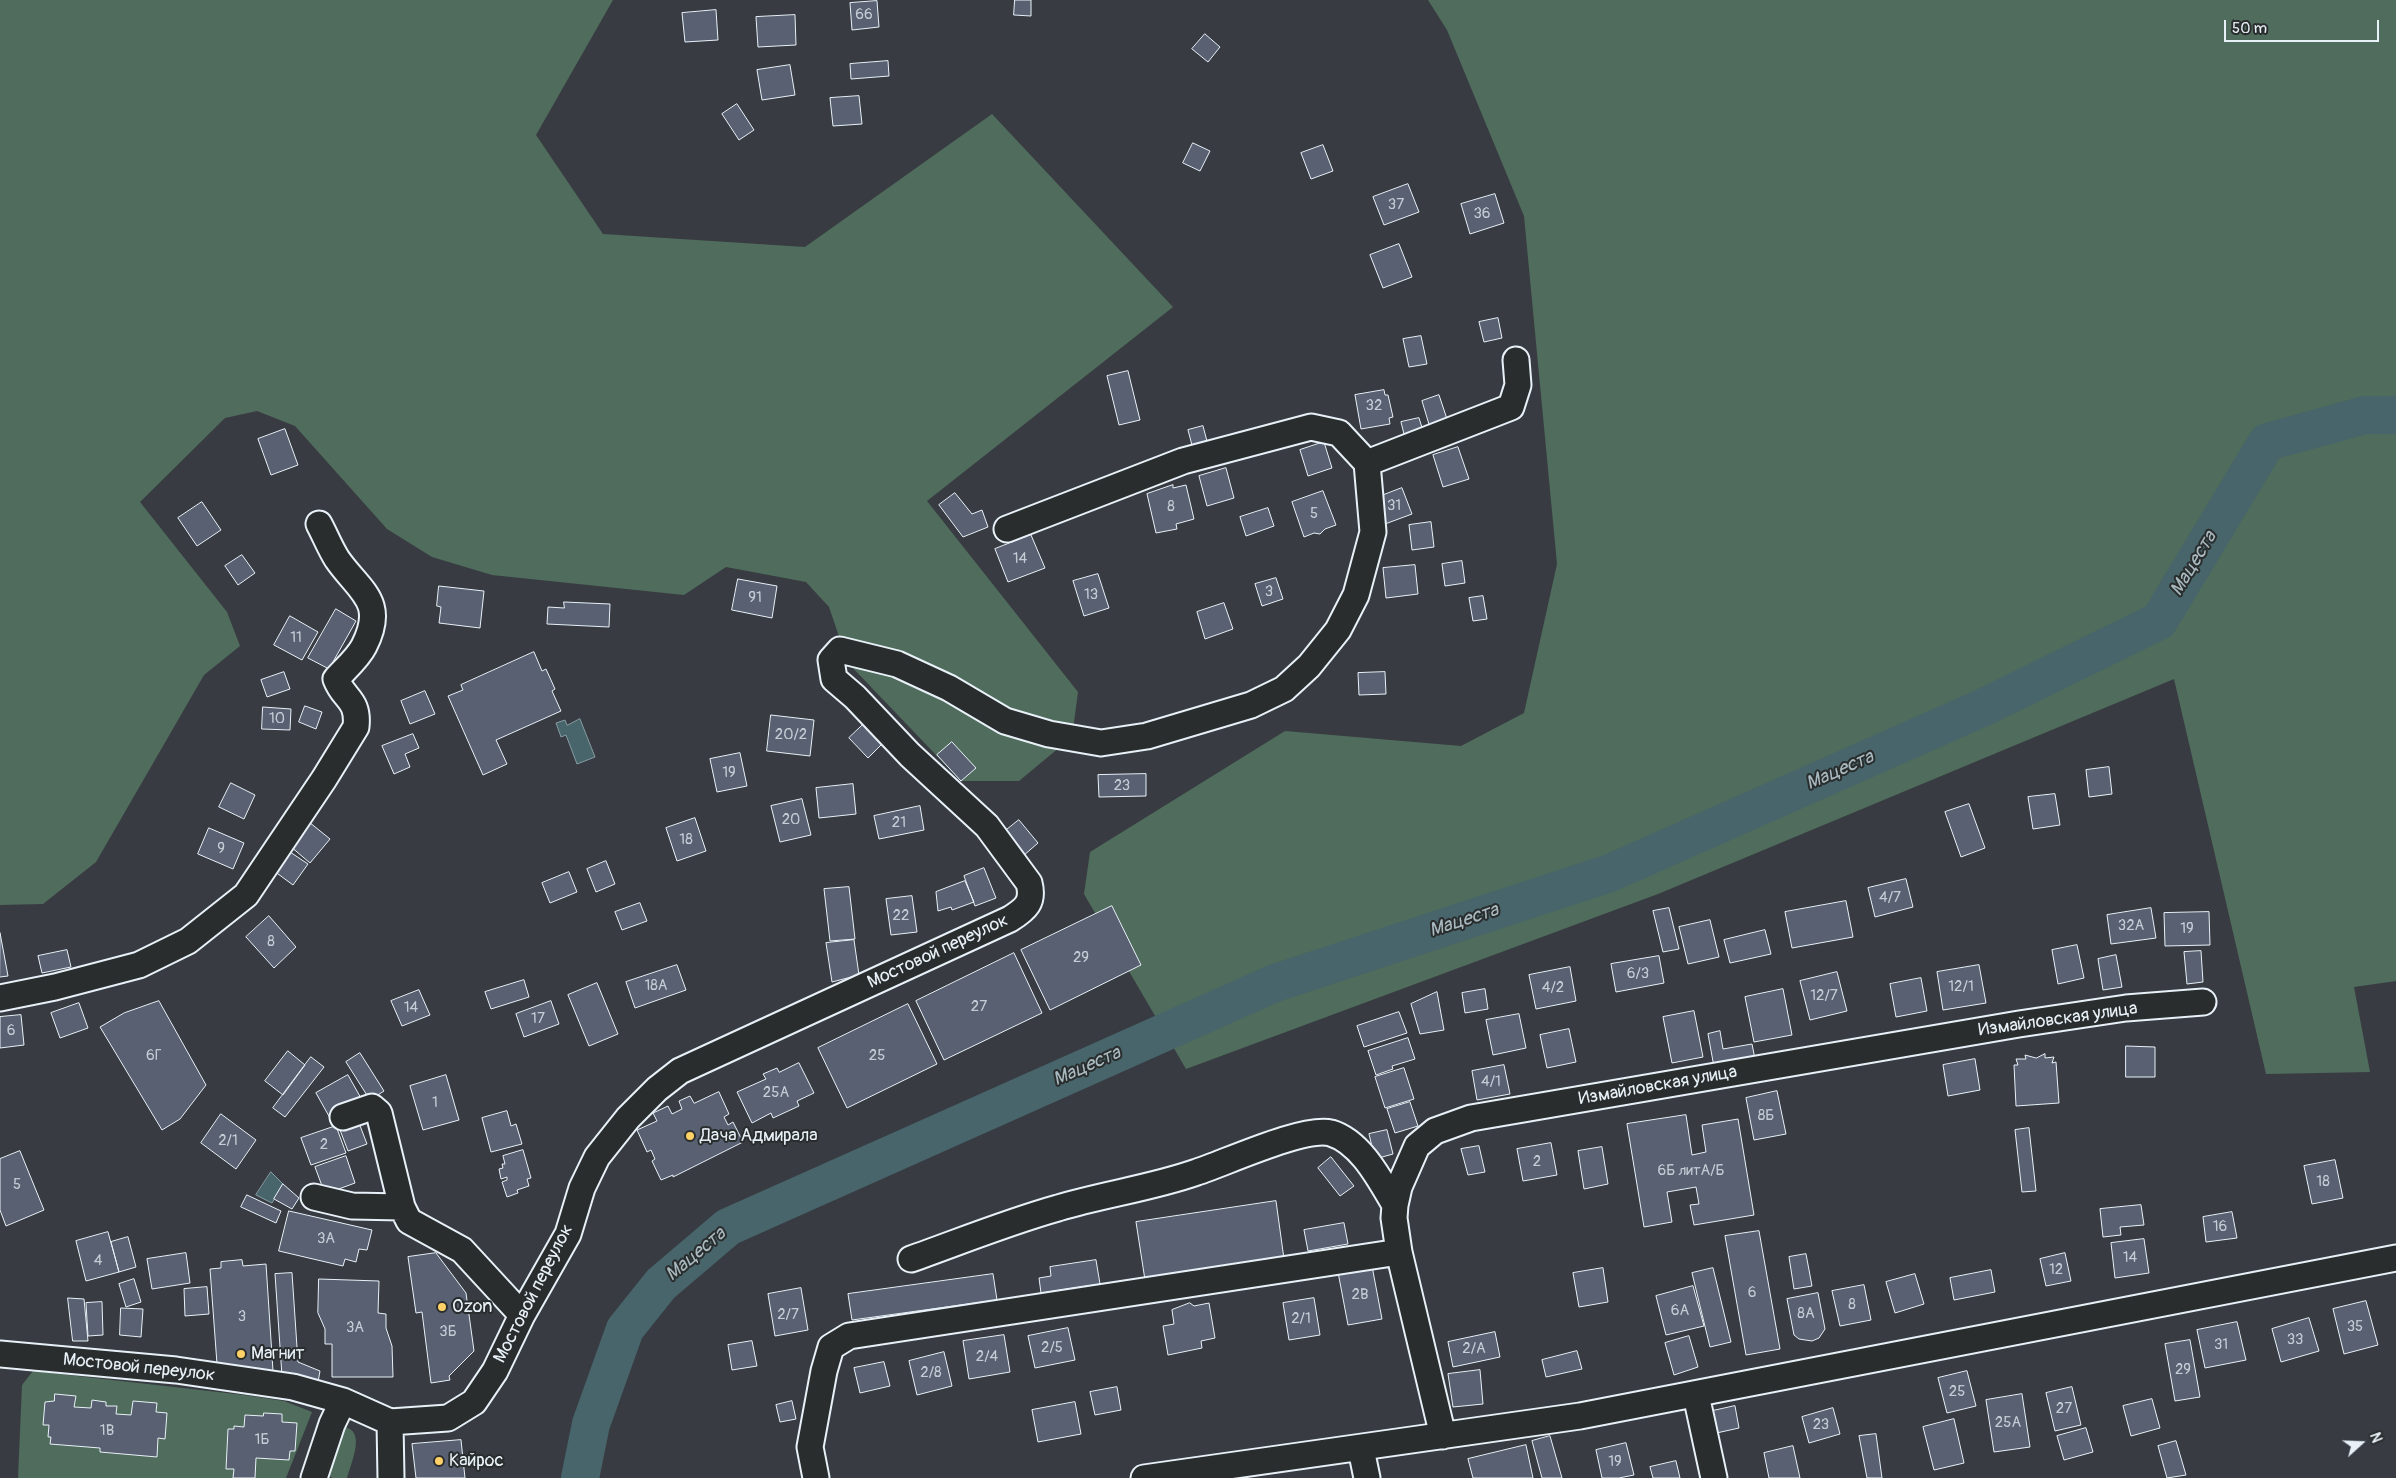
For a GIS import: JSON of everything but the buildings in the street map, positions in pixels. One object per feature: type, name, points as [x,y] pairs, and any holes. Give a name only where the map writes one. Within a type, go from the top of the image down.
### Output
[{"type":"street","points":[[1007,529],[1183,462],[1311,426],[1339,433],[1367,463],[1511,407],[1518,386],[1516,360]]},
{"type":"street","name":"Мостовой переулок","points":[[0,1354],[176,1370],[293,1387],[343,1401],[390,1422],[448,1418],[474,1402],[495,1371],[522,1315],[568,1234],[582,1188],[597,1158],[628,1118],[657,1089],[680,1072],[1010,918],[1026,909],[1030,904],[1032,893],[1030,883],[987,826],[910,755],[834,679],[830,660],[840,650],[897,664],[949,688],[1005,721],[1048,734],[1101,743],[1146,736],[1251,705],[1284,689],[1309,666],[1338,630],[1356,595],[1373,532],[1367,463]]},
{"type":"street","points":[[0,998],[55,987],[139,965],[188,940],[246,896],[324,779],[356,727],[357,717],[353,702],[338,685],[336,679],[364,647],[372,623],[372,607],[365,591],[337,559],[320,524]]},
{"type":"street","name":"Измайловская улица","points":[[1443,1436],[1399,1252],[1394,1218],[1399,1187],[1417,1146],[1435,1131],[1471,1118],[2019,1024],[2126,1008],[2203,1002]]},
{"type":"street","points":[[343,1117],[372,1107],[379,1113],[402,1207],[409,1221],[462,1250],[522,1315]]},
{"type":"street","points":[[911,1259],[1057,1208],[1160,1184],[1298,1136],[1328,1132],[1346,1139],[1369,1166],[1395,1205]]},
{"type":"street","points":[[314,1197],[352,1206],[402,1207]]},
{"type":"street","points":[[816,1478],[810,1447],[824,1371],[831,1347],[849,1336],[1399,1252]]},
{"type":"street","points":[[1144,1478],[1580,1416],[2396,1258]]},
{"type":"street","points":[[1696,1395],[1714,1478]]},
{"type":"street","points":[[314,1478],[332,1424],[343,1401]]},
{"type":"street","points":[[390,1422],[391,1478]]},
{"type":"street","points":[[1361,1448],[1367,1478]]},
{"type":"green space","points":[[0,0],[613,0],[536,135],[603,234],[805,247],[992,114],[1173,307],[927,501],[1078,692],[1072,737],[1019,781],[961,781],[848,663],[829,607],[806,582],[726,567],[684,595],[492,575],[432,557],[387,529],[295,426],[257,411],[225,418],[140,502],[227,612],[240,646],[204,675],[96,862],[43,904],[0,905]]},
{"type":"green space","points":[[1428,0],[2396,0],[2396,981],[2354,987],[2370,1072],[2266,1074],[2174,679],[1658,894],[1186,1069],[1084,894],[1090,852],[1285,731],[1461,746],[1524,713],[1557,564],[1524,216],[1447,30]]},
{"type":"green space","points":[[33,1371],[244,1395],[284,1401],[312,1412],[286,1478],[18,1478],[22,1385]]},
{"type":"green space","points":[[343,1427],[350,1429],[354,1434],[356,1448],[347,1478],[332,1478],[328,1475]]},
{"type":"water","points":[[580,719],[595,757],[577,764],[566,735],[561,737],[556,723],[565,720],[567,725]]},
{"type":"water","points":[[271,1172],[283,1184],[272,1203],[256,1195]]},
{"type":"waterway","name":"Мацеста","points":[[580,1478],[591,1424],[625,1329],[661,1284],[728,1227],[1275,983],[1610,873],[1982,708],[2159,621],[2267,442],[2365,415],[2396,415]]},
{"type":"place","name":"Дача Адмирала","points":[[690,1136]]},
{"type":"place","name":"Ozon","points":[[442,1307]]},
{"type":"place","name":"Магнит","points":[[241,1354]]},
{"type":"place","name":"Кайрос","points":[[439,1461]]}]
